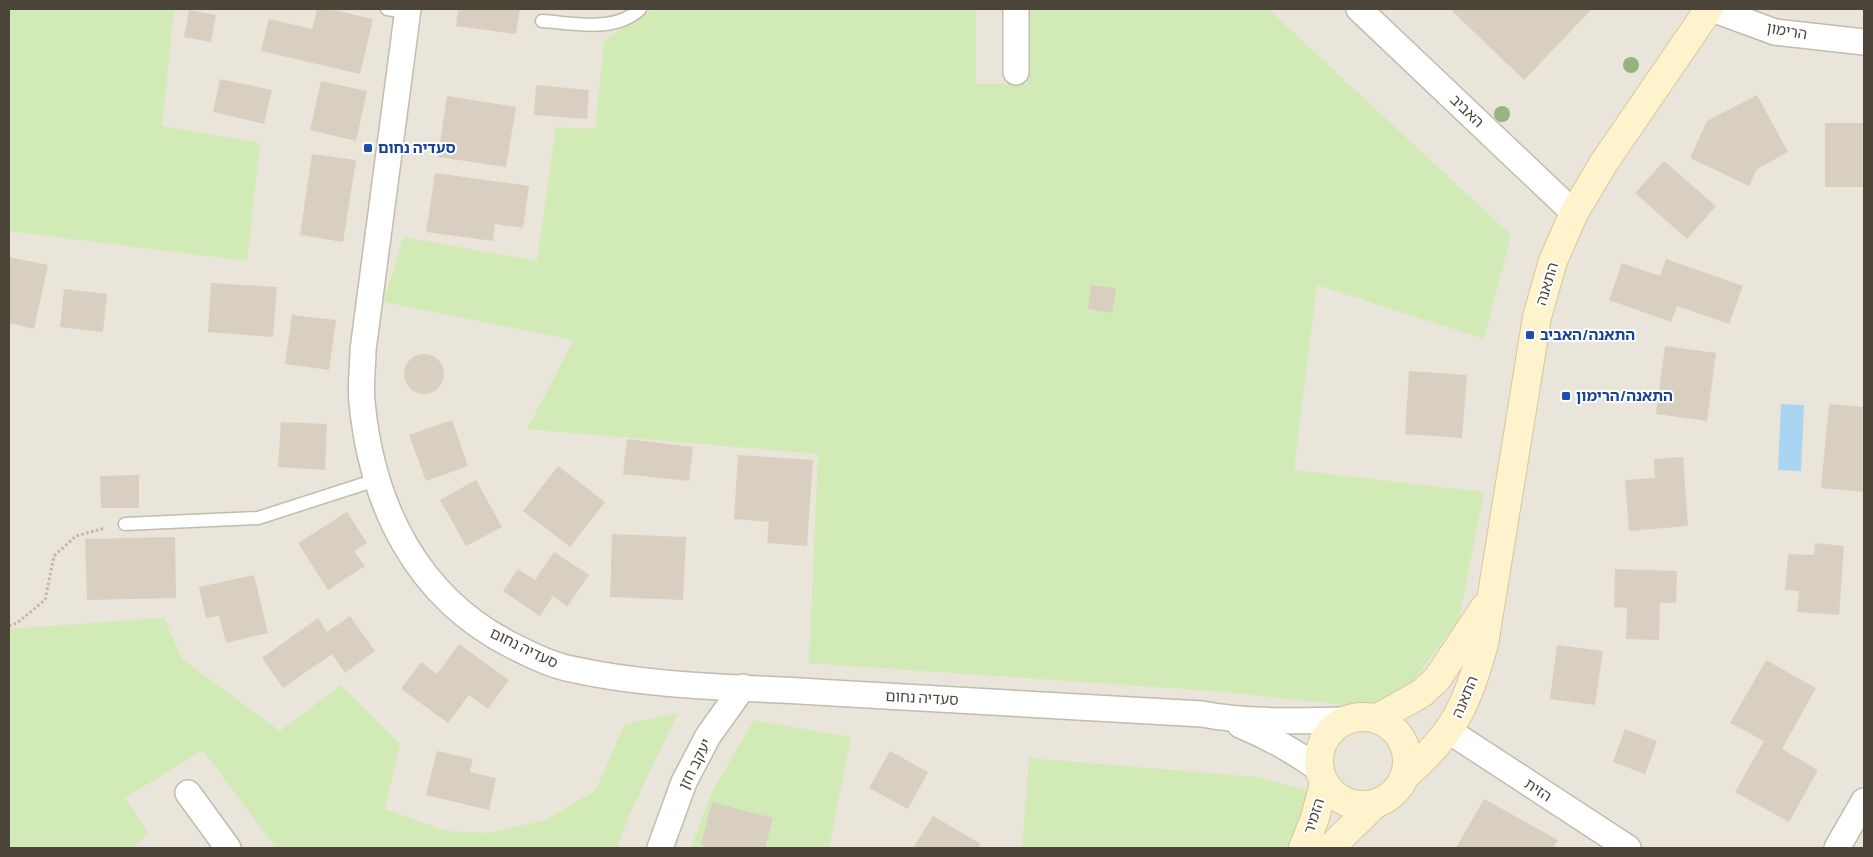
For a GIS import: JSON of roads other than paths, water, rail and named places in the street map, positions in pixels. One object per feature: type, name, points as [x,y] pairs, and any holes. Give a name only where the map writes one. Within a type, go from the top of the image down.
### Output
[{"type":"street","points":[[1016,9],[1016,72]]},
{"type":"street","name":"האביב","points":[[1359,9],[1574,214]]},
{"type":"street","name":"התאנה","points":[[1405,776],[1430,754],[1449,731],[1471,692],[1484,644],[1537,317],[1553,261],[1574,214],[1603,164],[1708,9]]},
{"type":"street","name":"הרימון","points":[[1712,9],[1775,32],[1864,42]]},
{"type":"street","name":"סעדיה נחום","points":[[401,10],[363,350],[361,400],[376,480],[388,514],[409,554],[433,586],[470,619],[494,637],[569,669],[665,682],[1202,714],[1224,718],[1273,721],[1346,720]]},
{"type":"street","name":"התאנה","points":[[1376,719],[1422,694],[1437,679],[1490,599]]},
{"type":"street","name":"יעקב חזן","points":[[660,848],[684,782],[708,736],[743,687]]},
{"type":"street","points":[[1361,716],[1376,719],[1389,725],[1399,735],[1405,748],[1407,762],[1405,776],[1393,793],[1375,804],[1361,806],[1346,803],[1333,795],[1321,776],[1319,754],[1324,739],[1333,727],[1346,720],[1361,716]]},
{"type":"street","name":"סעדיה נחום","points":[[1224,718],[1266,736],[1296,753],[1321,776]]},
{"type":"street","name":"הזית","points":[[1449,731],[1628,848]]},
{"type":"street","name":"הזמיר","points":[[1303,848],[1315,818],[1321,776]]},
{"type":"street","points":[[188,793],[228,848]]},
{"type":"street","points":[[1837,848],[1864,801]]},
{"type":"street","name":"הזמיר","points":[[1330,848],[1375,804]]},
{"type":"lane","points":[[542,21],[608,25],[634,14],[640,9]]},
{"type":"lane","points":[[125,524],[258,518],[376,480]]},
{"type":"water","points":[[1781,404],[1804,405],[1801,471],[1778,470]]},
{"type":"place","name":"סעדיה נחום","points":[[368,148]]},
{"type":"place","name":"התאנה/האביב","points":[[1530,335]]},
{"type":"place","name":"התאנה/הרימון","points":[[1566,396]]}]
